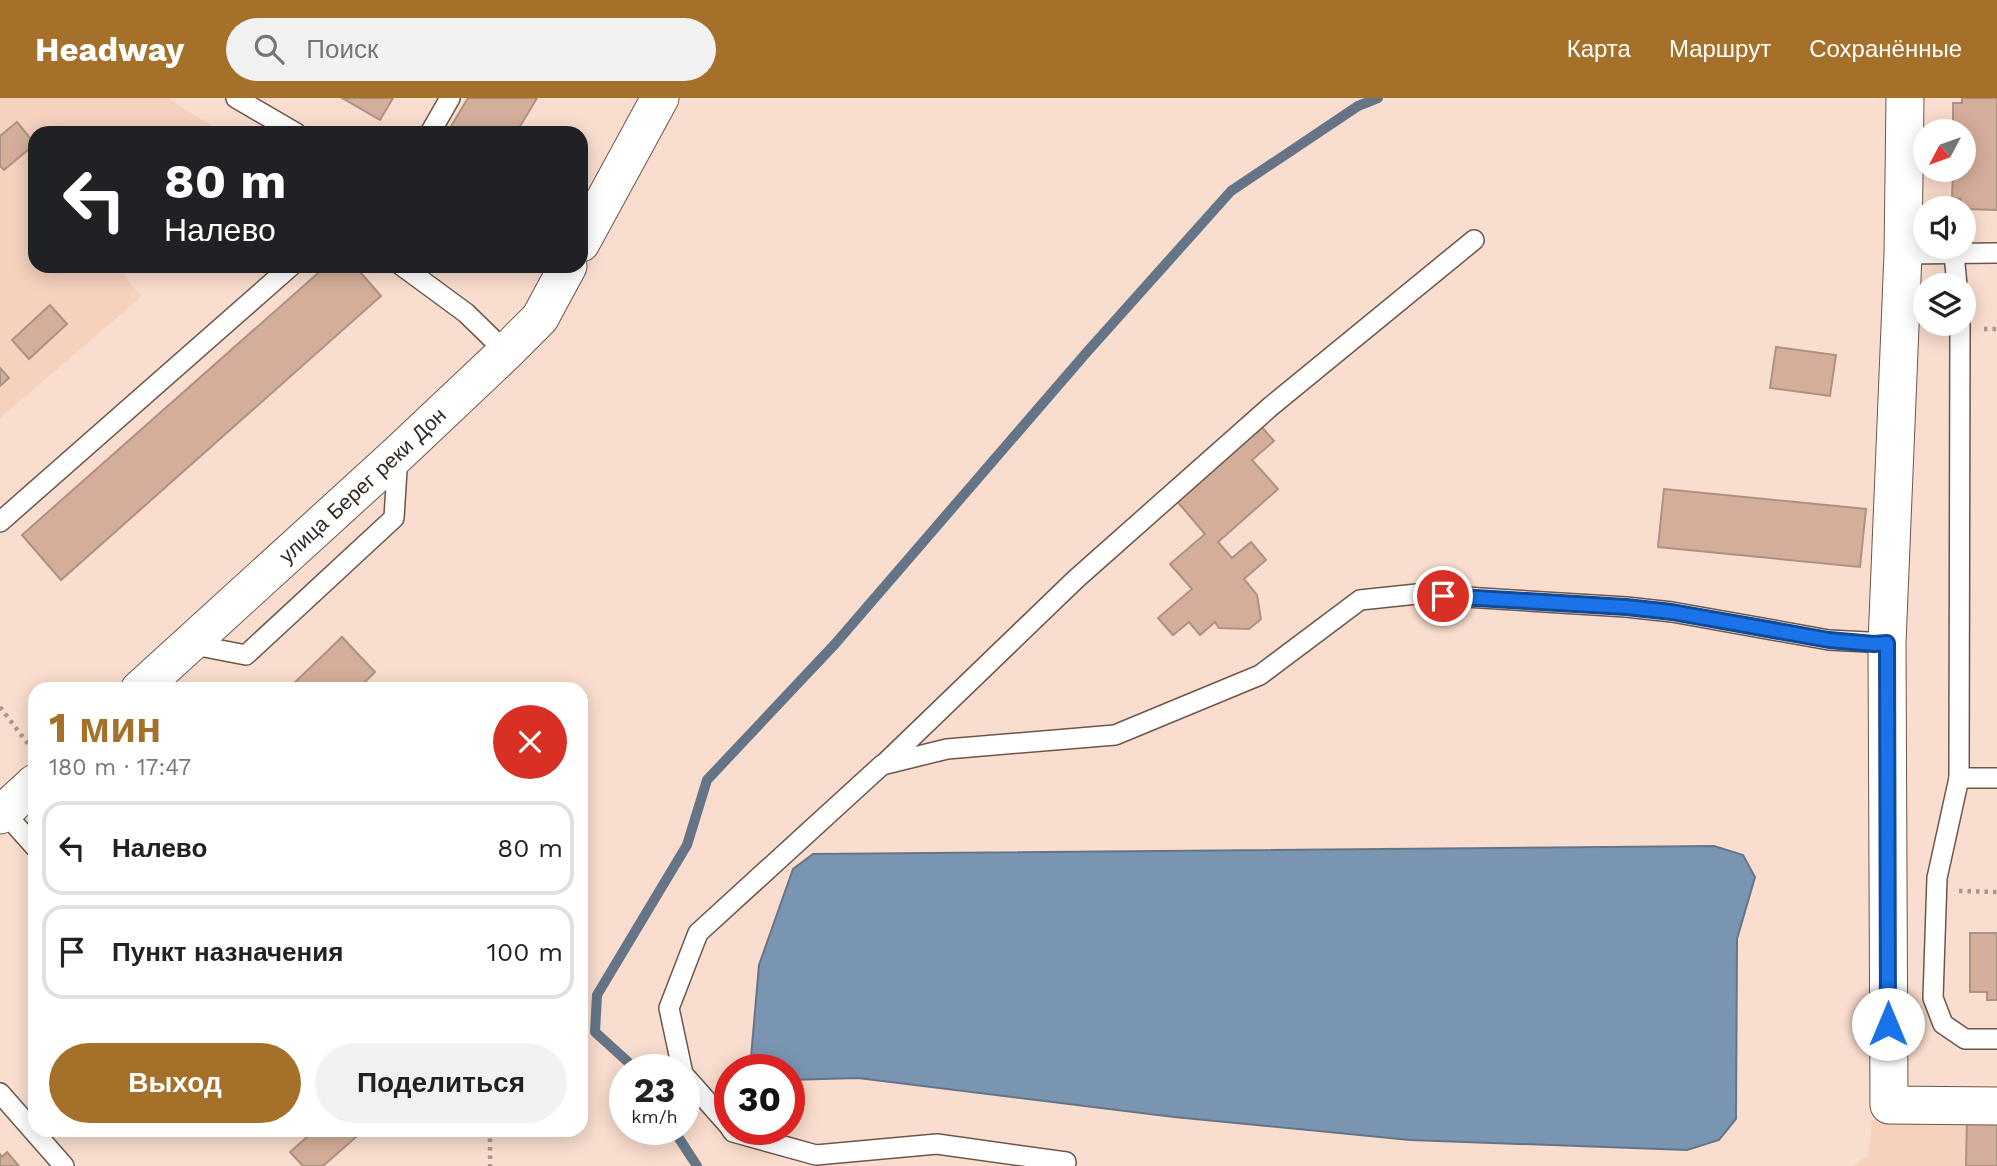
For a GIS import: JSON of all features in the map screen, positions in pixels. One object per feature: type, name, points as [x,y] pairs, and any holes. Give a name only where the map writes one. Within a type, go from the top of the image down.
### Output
[{"type":"street","points":[[588,230],[660,98]]},
{"type":"street","points":[[1905,98],[1903,254],[1887,643],[1889,1105],[1997,1106]]},
{"type":"street","name":"улица Берег реки Дон","points":[[148,682],[506,352],[540,318],[564,273]]},
{"type":"street","points":[[1,811],[28,789]]},
{"type":"lane","points":[[236,98],[284,126]]},
{"type":"lane","points":[[434,126],[450,98]]},
{"type":"lane","points":[[679,1054],[669,1008],[698,933],[882,765],[1076,579],[1270,407],[1474,240]]},
{"type":"lane","points":[[1976,253],[1997,253]]},
{"type":"lane","points":[[1903,254],[1913,254]]},
{"type":"lane","points":[[0,522],[283,273]]},
{"type":"lane","points":[[412,273],[466,313],[506,352]]},
{"type":"lane","points":[[1960,336],[1959,778],[1937,878],[1933,999],[1943,1024],[1965,1039],[1997,1039]]},
{"type":"lane","points":[[882,765],[947,749],[1115,735],[1260,675],[1360,600],[1416,594],[1626,607],[1672,612],[1829,640],[1887,643]]},
{"type":"lane","points":[[1959,778],[1997,778]]},
{"type":"lane","points":[[1,811],[28,840]]},
{"type":"lane","points":[[0,1093],[28,1125]]},
{"type":"lane","points":[[700,1093],[714,1110]]},
{"type":"lane","points":[[39,1137],[64,1166]]},
{"type":"lane","points":[[780,1145],[816,1155],[937,1144],[1066,1162]]},
{"type":"path","points":[[0,707],[28,744]]},
{"type":"path","points":[[1937,891],[1997,892]]},
{"type":"path","points":[[490,1137],[490,1166]]},
{"type":"shaded area","points":[[0,98],[167,98],[212,126],[28,126],[28,273],[122,273],[141,297],[0,418]]},
{"type":"shaded area","points":[[1967,1118],[1997,1166],[1853,1166],[1869,1155],[1872,1120]]},
{"type":"water","points":[[1714,846],[1743,855],[1755,877],[1737,939],[1736,1119],[1719,1140],[1687,1150],[1410,1140],[1174,1117],[858,1078],[805,1080],[805,1054],[751,1054],[759,965],[793,869],[813,854]]},
{"type":"building","points":[[342,98],[393,98],[380,120]]},
{"type":"building","points":[[468,98],[537,98],[520,126],[451,126]]},
{"type":"building","points":[[1962,98],[1997,98],[1997,210],[1976,209],[1976,196],[1952,196],[1953,182],[1976,182],[1976,119],[1953,119],[1953,103],[1962,103]]},
{"type":"building","points":[[17,122],[28,135],[28,150],[4,170],[0,166],[0,136]]},
{"type":"building","points":[[318,273],[361,273],[381,296],[61,580],[22,535]]},
{"type":"building","points":[[50,305],[67,324],[29,359],[12,340]]},
{"type":"building","points":[[1776,347],[1836,355],[1830,396],[1770,388]]},
{"type":"building","points":[[0,368],[9,378],[0,386]]},
{"type":"building","points":[[1261,426],[1274,441],[1252,460],[1278,489],[1218,542],[1232,558],[1251,542],[1266,560],[1244,579],[1257,595],[1261,619],[1249,629],[1219,628],[1215,622],[1200,635],[1189,622],[1173,635],[1158,618],[1192,589],[1170,564],[1205,534],[1175,499]]},
{"type":"building","points":[[1664,489],[1866,509],[1860,567],[1658,547]]},
{"type":"building","points":[[342,637],[375,672],[365,682],[295,682]]},
{"type":"building","points":[[1970,933],[1997,933],[1997,1000],[1987,1000],[1987,992],[1970,992]]},
{"type":"building","points":[[1967,1118],[1997,1118],[1997,1166],[1966,1166]]},
{"type":"building","points":[[307,1137],[356,1137],[323,1166],[303,1166],[290,1152]]},
{"type":"building","points":[[7,1152],[19,1166],[0,1166],[0,1154],[2,1157]]},
{"type":"waterway","points":[[619,1054],[595,1032],[597,995],[687,845],[707,780],[835,644],[1087,352],[1231,191],[1358,106],[1378,98]]},
{"type":"waterway","points":[[683,1145],[697,1166]]},
{"type":"route","points":[[1443,596],[1626,607],[1672,612],[1829,640],[1887,643],[1888,1024]]}]
